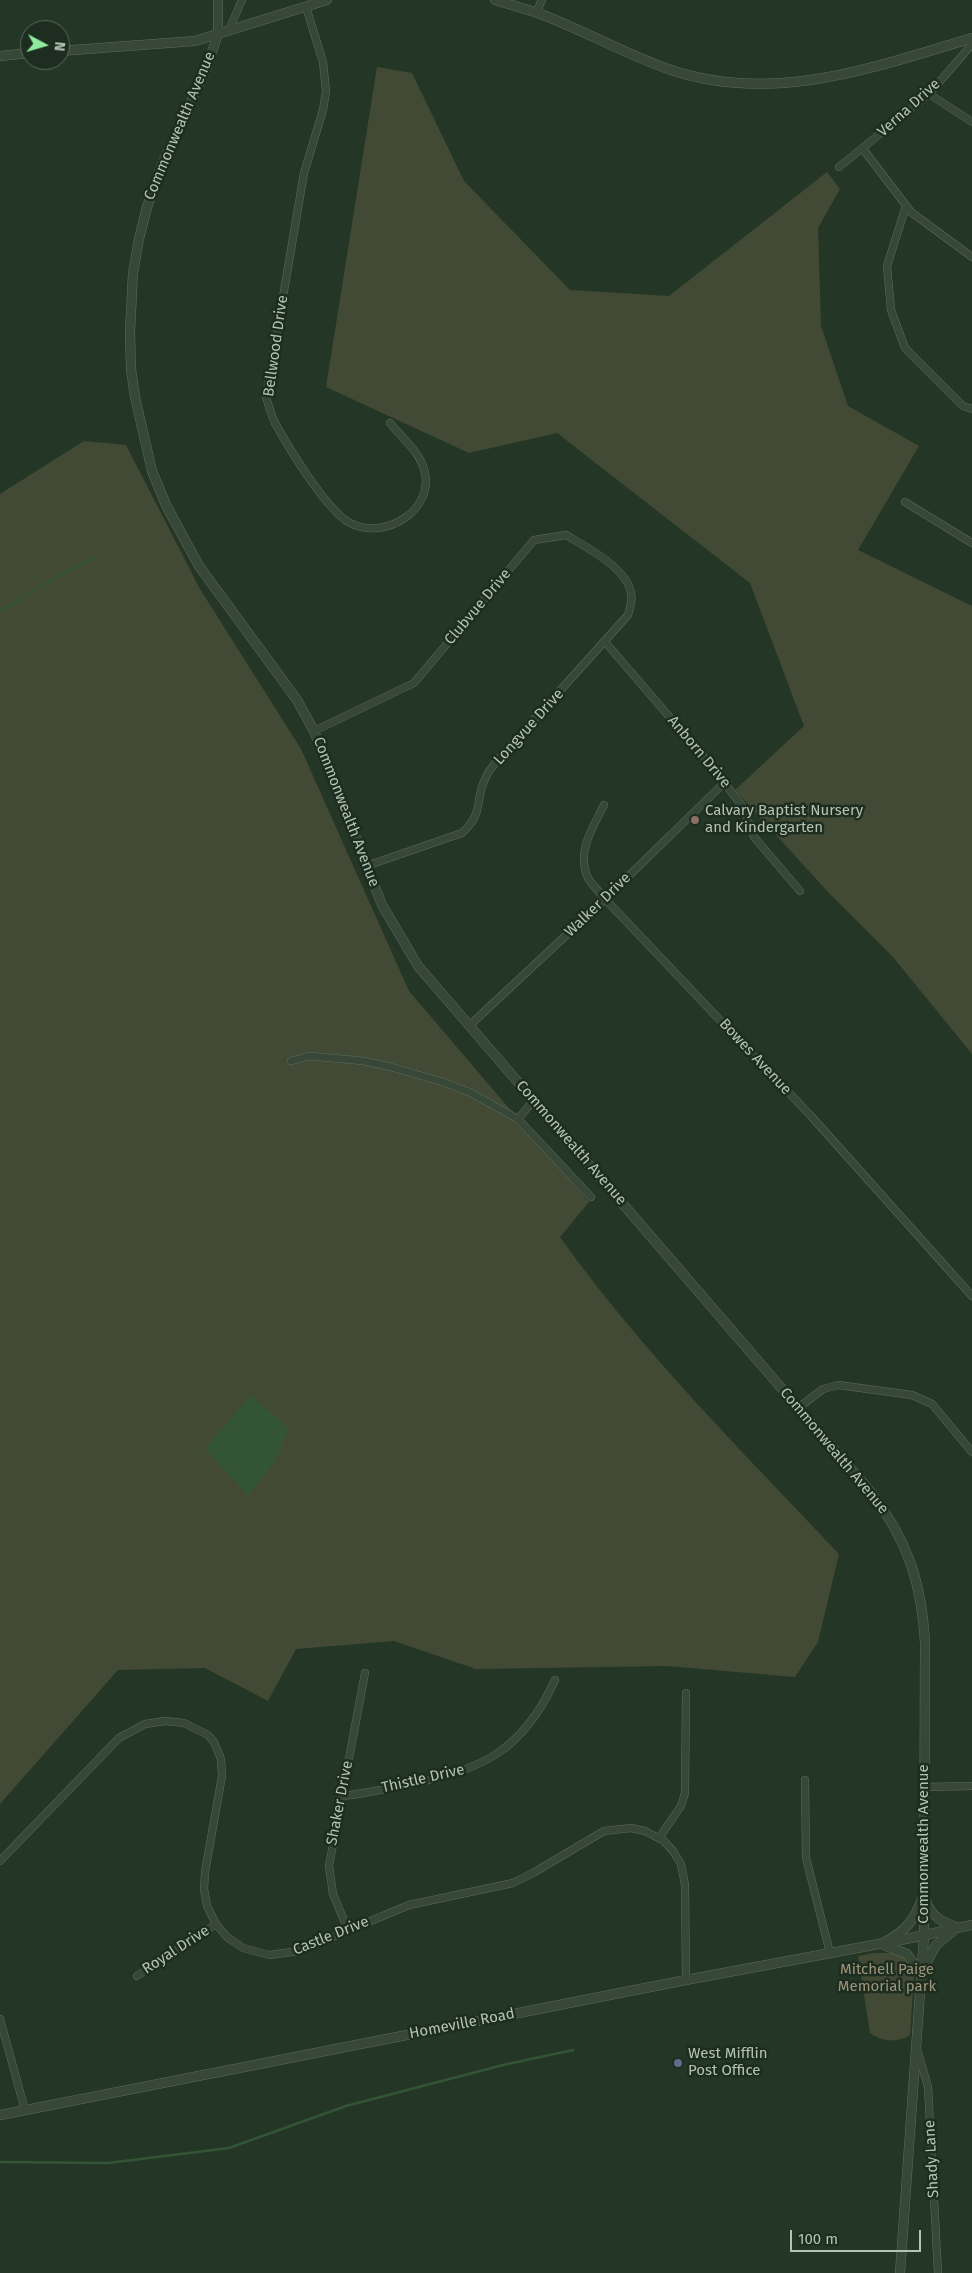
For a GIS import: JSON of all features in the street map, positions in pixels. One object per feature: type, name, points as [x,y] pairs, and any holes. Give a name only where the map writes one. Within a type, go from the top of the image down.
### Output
[{"type":"street","name":"Commonwealth Avenue","points":[[218,0],[218,34],[207,67],[162,164],[147,207],[133,273],[131,369],[135,397],[152,471],[177,527],[199,566],[297,700],[314,731],[382,904],[418,966],[882,1507],[900,1536],[910,1560],[921,1601],[925,1637],[924,1936],[900,2273]]},
{"type":"street","points":[[229,30],[242,0]]},
{"type":"street","points":[[70,50],[195,41],[327,0]]},
{"type":"street","points":[[495,0],[536,13],[621,51],[668,69],[692,76],[757,85],[810,81],[865,70],[972,38]]},
{"type":"street","points":[[536,13],[542,0]]},
{"type":"street","name":"Bellwood Drive","points":[[306,7],[323,62],[326,91],[304,173],[266,397],[274,421],[314,484],[337,515],[359,527],[373,529],[398,523],[408,517],[424,494],[424,470],[419,457],[390,423]]},
{"type":"street","name":"Verna Drive","points":[[839,167],[863,150],[929,94],[972,44]]},
{"type":"street","points":[[0,56],[20,55]]},
{"type":"street","points":[[929,94],[972,122]]},
{"type":"street","points":[[863,150],[911,212],[972,257]]},
{"type":"street","points":[[906,206],[887,266],[891,310],[905,348],[963,406],[972,409]]},
{"type":"street","points":[[905,502],[972,543]]},
{"type":"street","name":"Clubvue Drive","points":[[314,731],[414,683],[534,540],[566,535],[616,568],[628,582],[632,594]]},
{"type":"street","name":"Longvue Drive","points":[[366,866],[462,833],[472,824],[478,812],[485,777],[494,764],[606,643],[628,616],[632,594]]},
{"type":"street","name":"Anborn Drive","points":[[606,643],[743,807],[754,837],[800,891]]},
{"type":"street","name":"Walker Drive","points":[[470,1025],[605,899],[724,783]]},
{"type":"street","name":"Bowes Avenue","points":[[604,805],[585,841],[584,858],[588,877],[605,899],[811,1116],[972,1296]]},
{"type":"street","points":[[291,1062],[309,1056],[364,1061],[391,1067],[469,1092],[518,1119],[591,1197]]},
{"type":"street","points":[[518,1119],[534,1100]]},
{"type":"street","points":[[798,1408],[823,1389],[838,1384],[912,1395],[932,1404],[972,1452]]},
{"type":"street","name":"Shaker Drive","points":[[348,1930],[333,1894],[329,1874],[330,1856],[365,1673]]},
{"type":"street","name":"Thistle Drive","points":[[342,1796],[444,1777],[485,1761],[504,1748],[529,1724],[555,1680]]},
{"type":"street","points":[[659,1838],[680,1806],[685,1793],[686,1693]]},
{"type":"street","name":"Castle Drive","points":[[0,1861],[119,1738],[145,1724],[165,1721],[184,1723],[208,1735],[218,1751],[222,1768],[204,1881],[207,1906],[216,1924],[234,1943],[252,1952],[269,1955],[298,1951],[416,1903],[520,1880],[593,1837],[611,1829],[638,1829],[659,1838],[673,1851],[681,1864],[685,1877],[686,1980]]},
{"type":"street","points":[[805,1780],[806,1858],[830,1953]]},
{"type":"street","points":[[925,1787],[972,1786]]},
{"type":"street","points":[[879,1944],[908,1954],[922,1974],[936,1945],[958,1928],[941,1921],[932,1914],[924,1894]]},
{"type":"street","points":[[879,1944],[901,1932],[910,1923],[924,1894]]},
{"type":"street","name":"Royal Drive","points":[[137,1976],[216,1924]]},
{"type":"street","name":"Homeville Road","points":[[0,2115],[686,1980],[924,1936],[972,1925]]},
{"type":"street","points":[[0,2019],[25,2110]]},
{"type":"street","name":"Shady Lane","points":[[916,2047],[928,2087],[938,2273]]},
{"type":"green space","points":[[377,67],[412,73],[464,181],[570,290],[669,296],[827,172],[840,189],[818,228],[821,326],[848,406],[919,446],[858,550],[972,606],[972,1054],[893,957],[828,892],[735,790],[804,726],[750,583],[557,433],[469,453],[326,387]]},
{"type":"green space","points":[[84,441],[126,445],[200,589],[301,749],[409,991],[589,1202],[560,1237],[625,1321],[659,1361],[839,1554],[818,1642],[795,1677],[667,1666],[476,1669],[394,1641],[296,1649],[268,1701],[205,1668],[118,1670],[0,1804],[0,494]]},
{"type":"green space","name":"Mitchell Paige Memorial park","points":[[892,1953],[904,1957],[914,1974],[910,2035],[905,2038],[885,2040],[870,2033],[858,1956]]},
{"type":"shaded area","points":[[251,1395],[289,1429],[274,1463],[248,1496],[205,1449]]},
{"type":"waterway","points":[[0,612],[27,594],[96,556]]},
{"type":"waterway","points":[[0,2162],[108,2163],[229,2148],[346,2106],[503,2065],[573,2050]]},
{"type":"place","name":"Calvary Baptist Nursery and Kindergarten","points":[[695,820]]},
{"type":"place","name":"West Mifflin Post Office","points":[[678,2063]]}]
